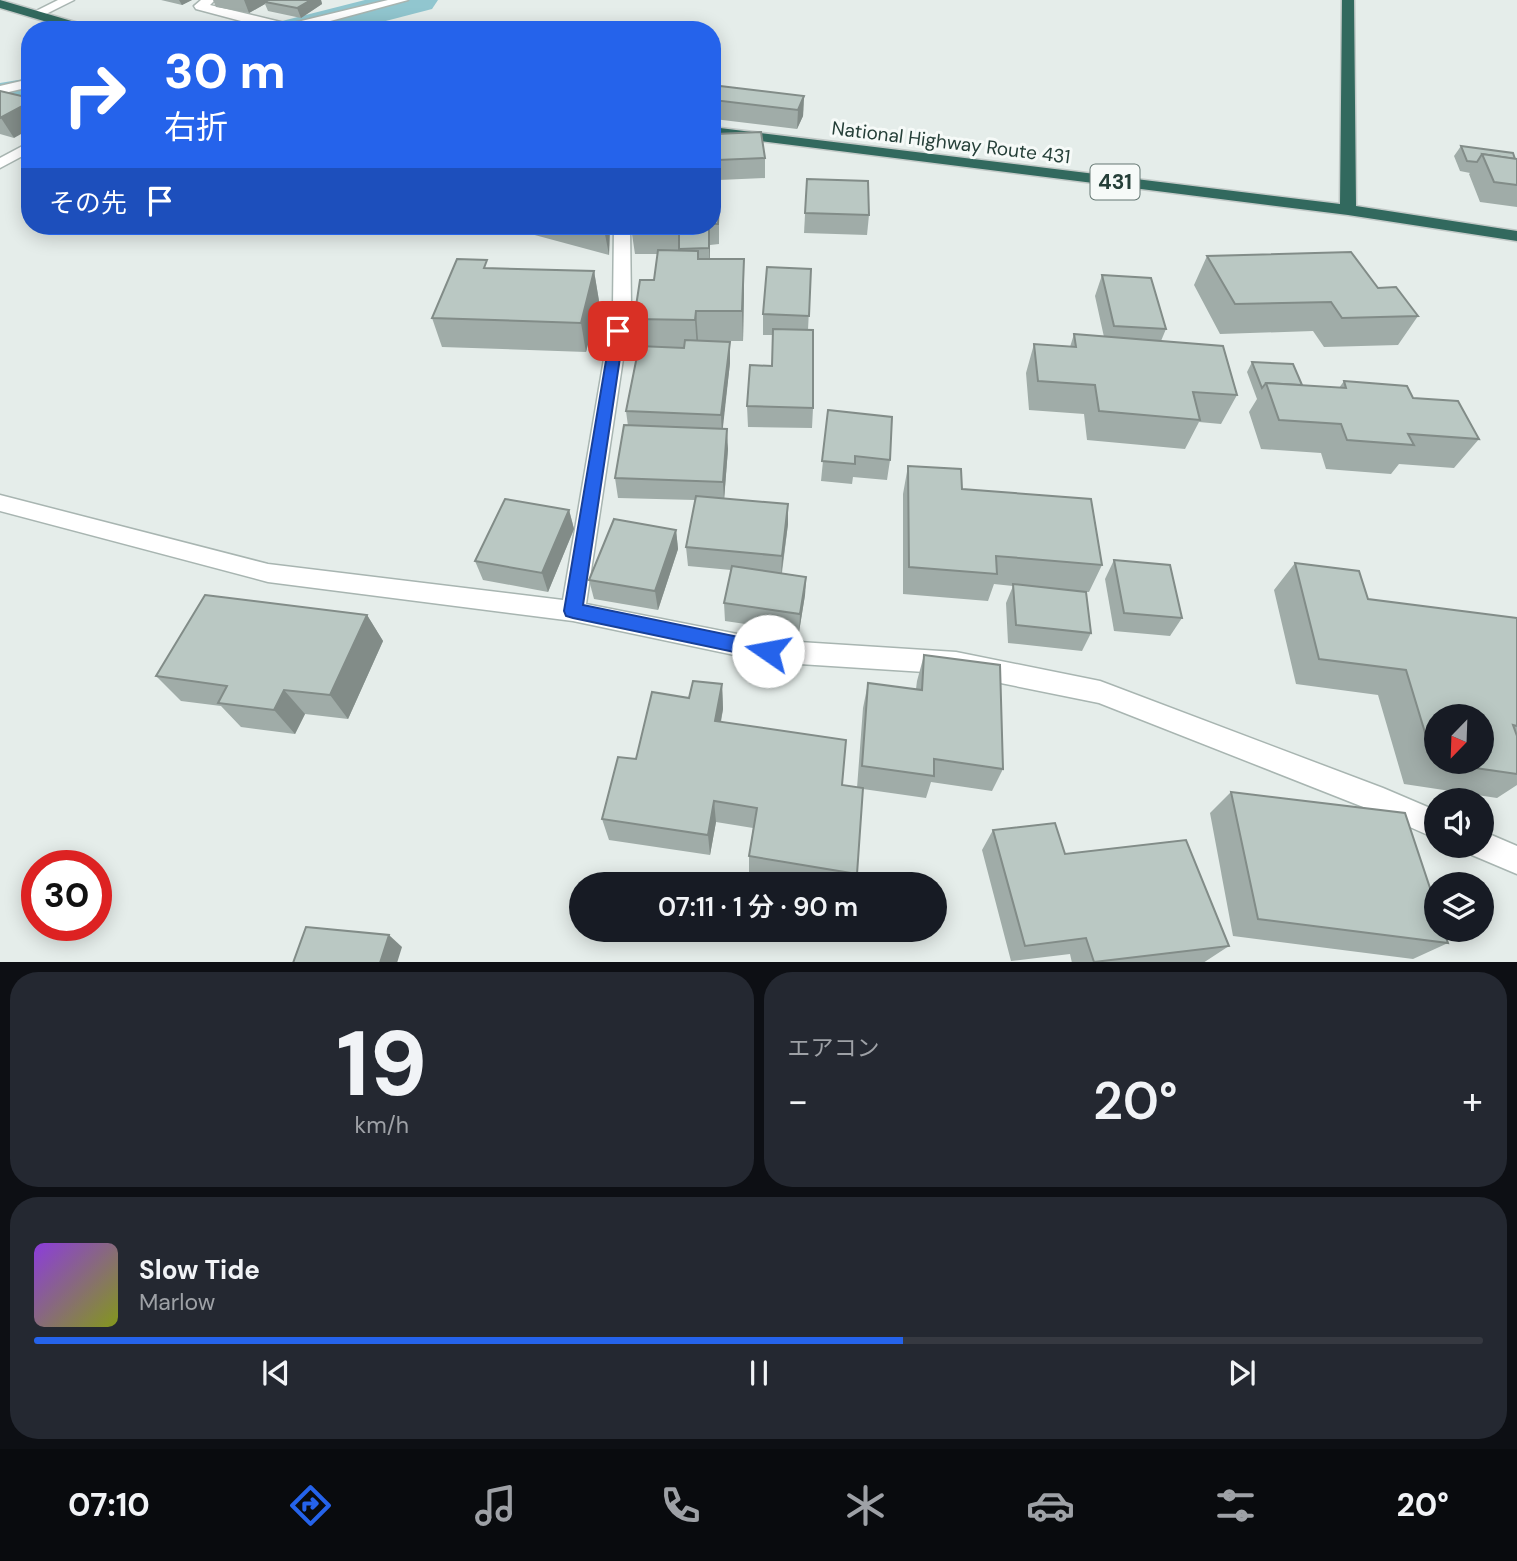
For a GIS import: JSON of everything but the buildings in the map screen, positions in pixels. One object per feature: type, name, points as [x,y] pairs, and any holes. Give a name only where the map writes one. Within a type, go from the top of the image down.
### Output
[{"type":"highway","points":[[1348,0],[1348,210]]},
{"type":"highway","points":[[0,4],[56,21]]},
{"type":"highway","name":"National Highway Route 431","points":[[721,132],[1348,210],[1517,236]]},
{"type":"street","points":[[34,15],[68,0]]},
{"type":"street","points":[[209,0],[200,6],[255,21]]},
{"type":"street","points":[[317,21],[402,0]]},
{"type":"street","points":[[0,90],[21,85]]},
{"type":"street","points":[[0,164],[21,151]]},
{"type":"street","points":[[573,611],[622,306],[622,235]]},
{"type":"street","points":[[0,503],[268,573],[573,611],[768,651],[956,663],[1100,692],[1424,819]]},
{"type":"street","points":[[1494,850],[1517,860]]},
{"type":"waterway","points":[[334,21],[417,0]]},
{"type":"waterway","points":[[0,98],[21,94]]},
{"type":"route","points":[[618,331],[573,611],[768,651]]}]
